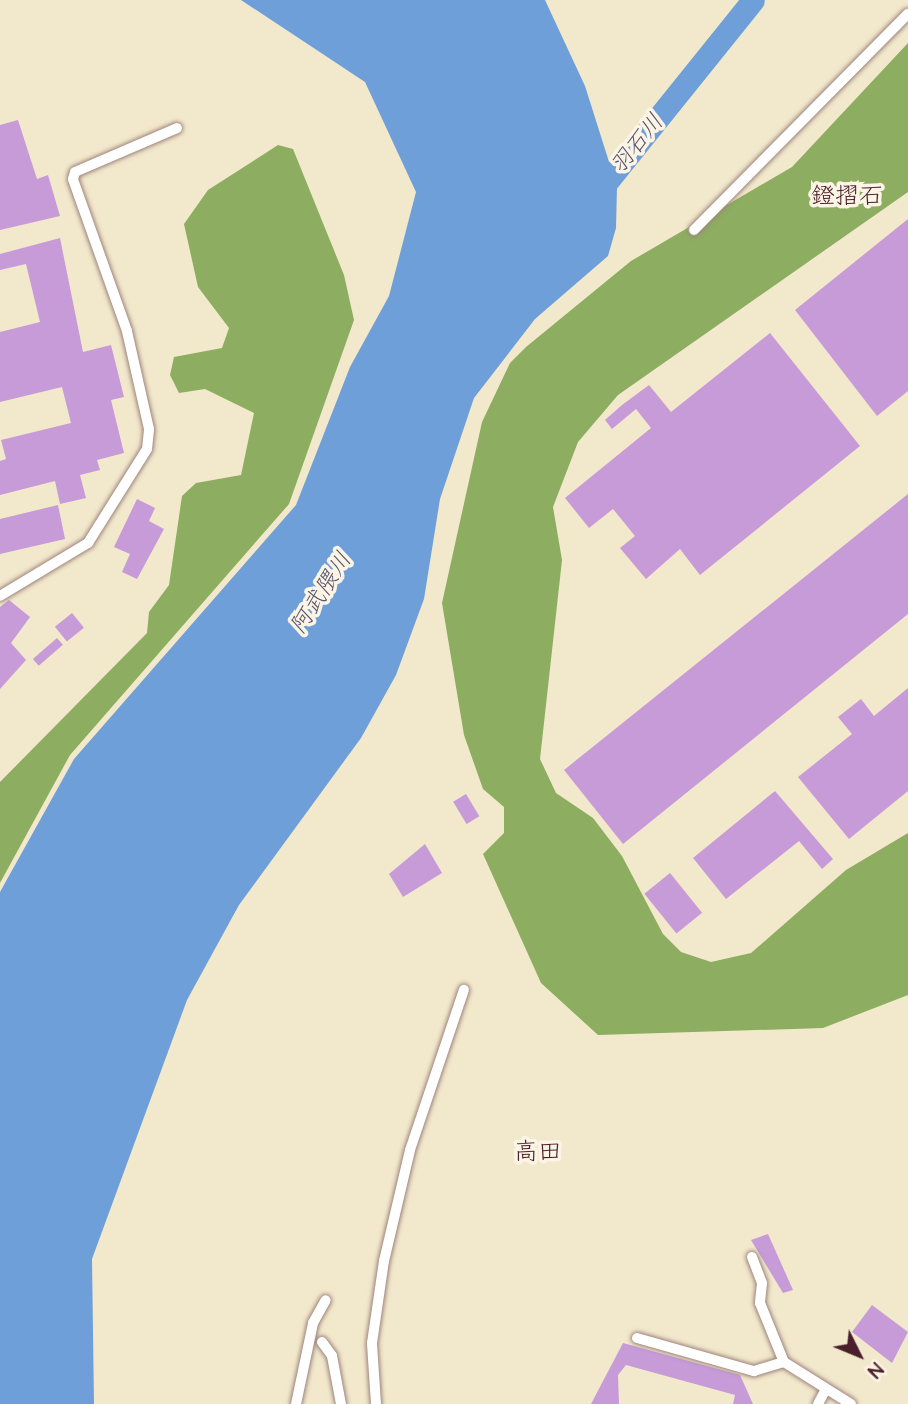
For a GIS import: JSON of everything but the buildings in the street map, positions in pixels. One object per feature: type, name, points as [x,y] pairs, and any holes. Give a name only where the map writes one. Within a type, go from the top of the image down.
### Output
[{"type":"street","points":[[694,230],[908,14]]},
{"type":"street","points":[[0,596],[88,543],[146,449],[149,429],[127,331],[73,179],[85,167],[177,128]]},
{"type":"street","points":[[376,1404],[372,1343],[384,1261],[410,1150],[464,990]]},
{"type":"street","points":[[752,1258],[762,1283],[760,1303],[784,1362],[851,1404]]},
{"type":"street","points":[[296,1404],[313,1323],[326,1300]]},
{"type":"street","points":[[637,1338],[754,1371],[784,1362]]},
{"type":"street","points":[[322,1342],[332,1356],[341,1404]]},
{"type":"street","points":[[818,1404],[826,1390]]},
{"type":"green space","points":[[908,43],[908,192],[618,395],[578,442],[553,507],[562,560],[540,759],[556,793],[593,818],[622,856],[663,934],[681,952],[711,962],[751,953],[846,870],[908,833],[908,995],[823,1028],[598,1035],[541,983],[483,854],[504,833],[504,807],[483,789],[464,735],[442,603],[482,422],[510,363],[526,347],[631,261],[792,167]]},
{"type":"green space","points":[[278,145],[293,149],[344,275],[354,320],[289,504],[70,755],[0,883],[0,782],[147,633],[149,612],[169,585],[182,496],[196,483],[241,475],[254,413],[205,389],[179,393],[170,375],[174,357],[222,348],[229,328],[198,287],[184,224],[208,190]]},
{"type":"water","name":"阿武隈川","points":[[241,0],[545,0],[585,86],[617,187],[616,228],[608,256],[535,319],[474,398],[440,499],[424,599],[396,675],[361,738],[239,905],[187,1000],[92,1259],[94,1404],[0,1404],[0,892],[74,759],[296,505],[350,367],[389,296],[416,192],[365,82]]},
{"type":"waterway","name":"羽石川","points":[[593,199],[753,0]]},
{"type":"district","name":"鐙摺石","points":[[847,197]]},
{"type":"district","name":"高田","points":[[538,1153]]}]
